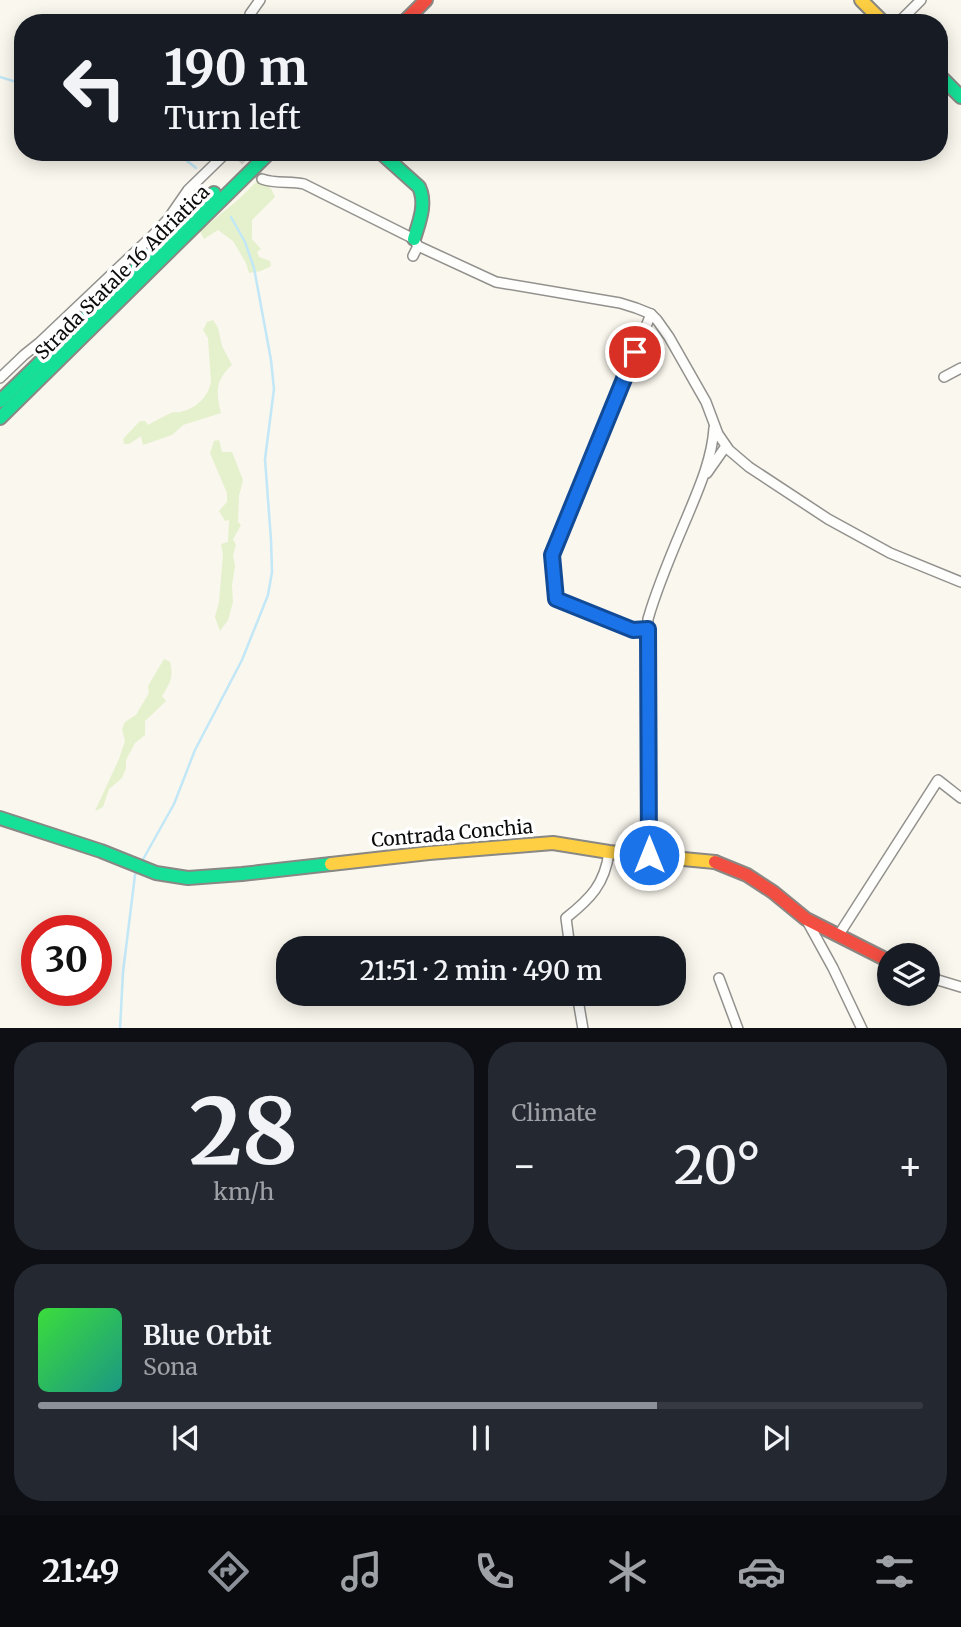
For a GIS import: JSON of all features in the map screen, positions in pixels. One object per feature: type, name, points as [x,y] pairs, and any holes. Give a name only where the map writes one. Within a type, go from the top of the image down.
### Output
[{"type":"main road","points":[[399,14],[413,0]]},
{"type":"main road","points":[[413,14],[426,0]]},
{"type":"main road","points":[[863,1],[875,14]]},
{"type":"main road","points":[[948,84],[961,97]]},
{"type":"main road","name":"Strada Statale 16 Adriatica","points":[[0,401],[254,161]]},
{"type":"main road","name":"Strada Statale 16 Adriatica","points":[[0,418],[254,161]]},
{"type":"main road","points":[[390,161],[423,193],[424,202],[416,242]]},
{"type":"main road","name":"Contrada Conchia","points":[[0,818],[101,851],[156,873],[188,878],[553,843],[609,852],[712,861],[747,875],[806,919],[877,955]]},
{"type":"street","points":[[907,14],[922,0]]},
{"type":"street","points":[[0,378],[153,235],[188,190],[218,161]]},
{"type":"street","points":[[262,179],[304,184],[496,282],[620,303],[651,314],[669,337],[706,402],[718,434],[735,455],[828,519],[890,552],[961,582]]},
{"type":"street","points":[[413,256],[416,242]]},
{"type":"street","points":[[648,629],[633,630],[556,599],[552,555],[651,314]]},
{"type":"street","points":[[944,377],[961,368]]},
{"type":"street","points":[[649,855],[648,619],[654,597],[701,483],[710,453],[714,423]]},
{"type":"street","points":[[710,453],[719,443],[725,444]]},
{"type":"street","points":[[701,483],[725,444]]},
{"type":"street","points":[[714,463],[735,455]]},
{"type":"street","points":[[838,936],[938,780],[961,799]]},
{"type":"street","points":[[568,936],[566,918],[583,905],[597,888],[607,869],[609,852]]},
{"type":"street","points":[[806,919],[862,1028]]},
{"type":"street","points":[[719,978],[738,1028]]},
{"type":"street","points":[[940,981],[961,987]]},
{"type":"street","points":[[579,1006],[583,1028]]},
{"type":"green space","points":[[259,179],[268,183],[275,197],[252,220],[252,239],[261,249],[257,252],[259,257],[270,261],[271,266],[249,273],[233,241],[218,230],[204,239],[200,231]]},
{"type":"green space","points":[[213,320],[232,365],[222,376],[218,387],[221,413],[183,425],[172,435],[143,445],[141,436],[129,444],[124,444],[123,439],[140,421],[145,421],[148,425],[172,413],[191,408],[204,398],[211,382],[208,338],[203,330],[207,322]]},
{"type":"green space","points":[[219,440],[222,452],[232,452],[243,480],[239,496],[238,522],[241,525],[233,539],[236,545],[233,555],[233,602],[228,620],[220,631],[215,617],[223,554],[221,544],[228,542],[229,520],[225,521],[219,511],[227,502],[227,493],[210,453],[214,441]]},
{"type":"green space","points":[[164,659],[170,662],[172,672],[162,696],[166,701],[145,721],[145,735],[135,743],[126,760],[122,778],[109,789],[103,807],[95,811],[119,759],[125,741],[122,729],[125,722],[136,715],[149,693],[148,686]]},
{"type":"waterway","points":[[0,77],[14,81]]},
{"type":"waterway","points":[[187,161],[196,168]]},
{"type":"waterway","points":[[141,863],[174,804],[195,750],[242,660],[268,595],[272,572],[265,459],[274,389],[271,360],[254,268],[245,242],[231,217]]},
{"type":"waterway","points":[[120,1028],[123,972],[135,875],[138,869]]},
{"type":"tunnel","points":[[245,161],[262,179]]},
{"type":"traffic: fast","points":[[948,84],[961,97]]},
{"type":"traffic: fast","points":[[0,418],[261,161]]},
{"type":"traffic: fast","points":[[390,161],[419,187],[421,193],[420,220],[414,239]]},
{"type":"traffic: fast","points":[[0,401],[214,193]]},
{"type":"traffic: fast","points":[[0,818],[101,851],[156,873],[188,878],[331,864]]},
{"type":"traffic: slow","points":[[861,0],[875,14]]},
{"type":"traffic: slow","points":[[331,864],[553,843],[609,852],[715,862]]},
{"type":"traffic: jam","points":[[412,14],[426,0]]},
{"type":"traffic: jam","points":[[715,862],[747,875],[806,919],[877,955]]},
{"type":"route","points":[[635,352],[552,555],[556,599],[633,630],[648,629],[649,855]]}]
